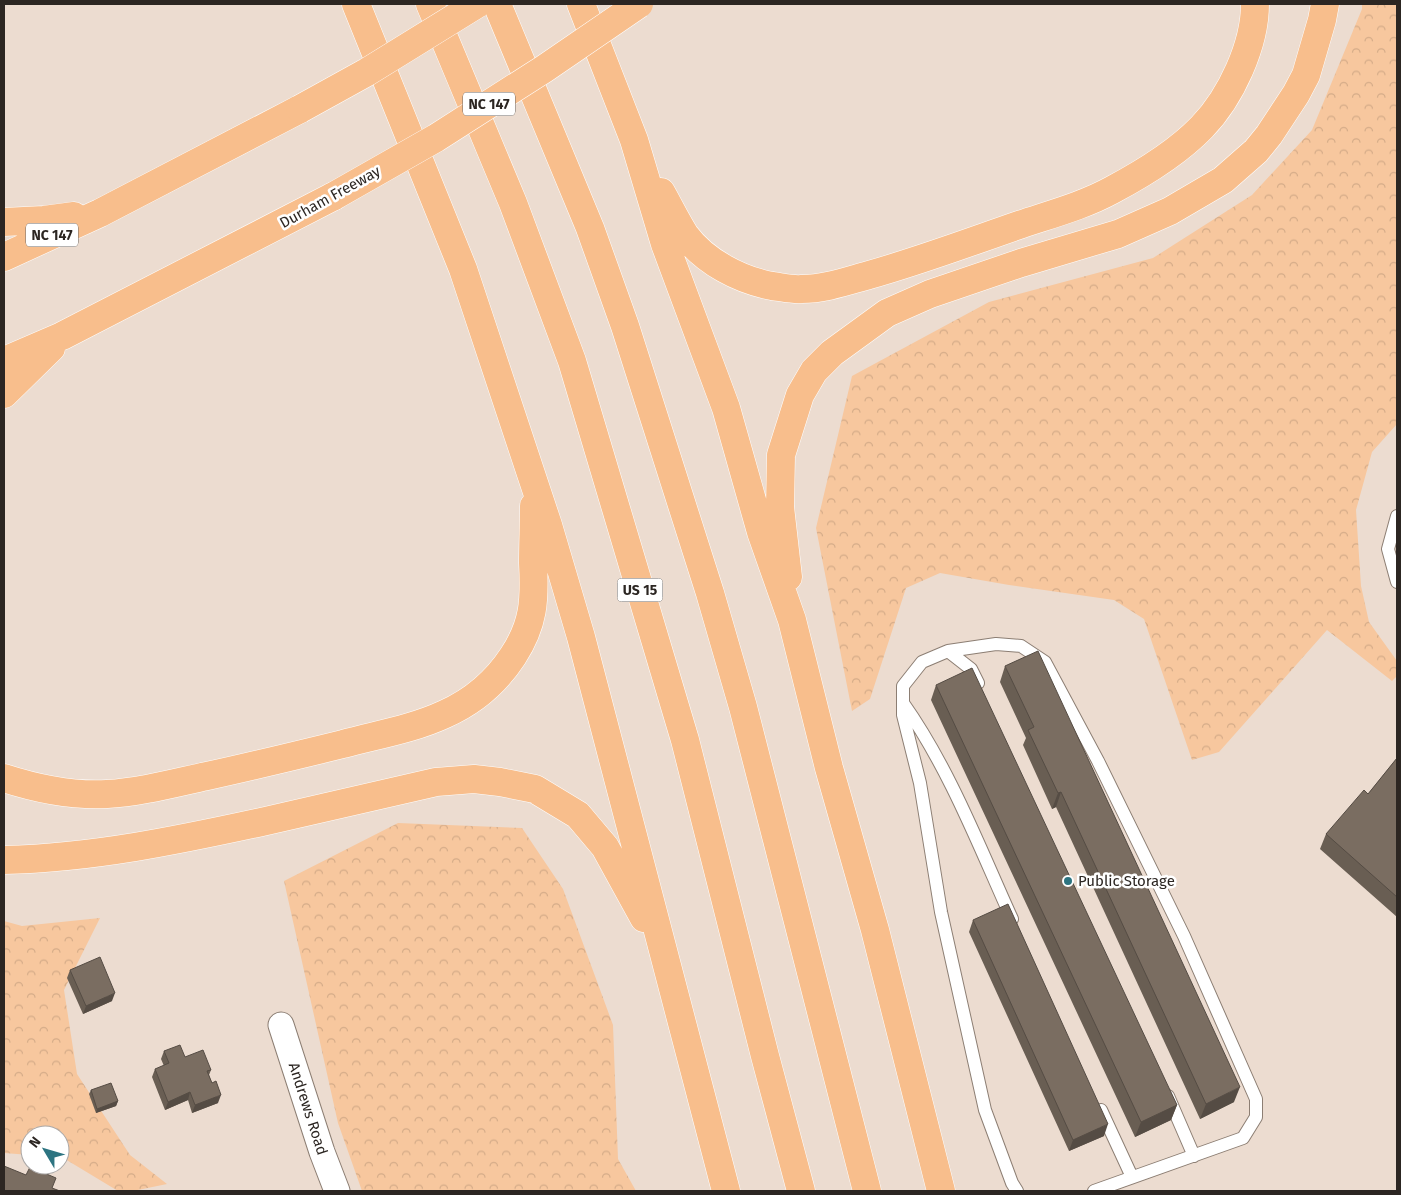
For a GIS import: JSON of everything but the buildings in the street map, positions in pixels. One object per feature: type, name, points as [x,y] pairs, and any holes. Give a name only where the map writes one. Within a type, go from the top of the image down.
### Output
[{"type":"highway","points":[[356,4],[463,269],[548,525],[581,637],[726,1191]]},
{"type":"highway","name":"US 15","points":[[430,4],[513,202],[572,361],[685,740],[762,1047],[801,1191]]},
{"type":"highway","name":"NC 147","points":[[4,257],[100,213],[300,109],[367,72],[477,4]]},
{"type":"highway","points":[[497,4],[590,228],[625,326],[710,593],[765,792],[867,1191]]},
{"type":"highway","points":[[581,4],[634,140],[665,244],[726,408],[760,532],[792,620],[829,768],[875,930],[941,1191]]},
{"type":"highway","name":"Durham Freeway","points":[[4,362],[62,336],[334,196],[436,138],[544,69],[639,4]]},
{"type":"highway","points":[[634,140],[675,218],[700,251],[721,266],[744,278],[771,286],[800,290],[826,287],[948,250],[1111,191],[1170,155],[1203,126],[1231,88],[1243,62],[1251,36],[1255,4]]},
{"type":"highway","points":[[792,620],[780,507],[781,454],[800,395],[814,371],[832,353],[887,313],[930,294],[1118,234],[1170,211],[1223,180],[1256,151],[1296,94],[1306,75],[1325,4]]},
{"type":"highway","points":[[4,222],[44,220],[100,213]]},
{"type":"highway","points":[[4,394],[62,336]]},
{"type":"highway","points":[[4,778],[37,789],[74,794],[107,794],[150,788],[297,756],[444,715],[470,700],[491,683],[512,657],[532,615],[535,585],[533,480]]},
{"type":"highway","points":[[4,860],[86,855],[191,838],[436,782],[474,779],[500,782],[535,789],[578,815],[606,847],[614,865],[662,948]]},
{"type":"street","name":"Andrews Road","points":[[281,1025],[322,1152],[337,1191]]},
{"type":"lane","points":[[1397,516],[1388,550],[1397,582]]},
{"type":"lane","points":[[1017,1191],[984,1110],[941,912],[920,783],[903,715],[903,686],[922,662],[948,651],[996,644],[1021,646],[1045,662],[1098,761],[1184,936],[1256,1099],[1256,1117],[1243,1138],[1094,1191]]},
{"type":"lane","points":[[948,651],[971,669],[984,696]]},
{"type":"lane","points":[[903,703],[920,727],[944,772],[1019,934]]},
{"type":"lane","points":[[1165,1088],[1194,1156]]},
{"type":"lane","points":[[1095,1096],[1132,1178]]},
{"type":"green space","points":[[1362,4],[1397,4],[1397,424],[1372,452],[1356,510],[1361,586],[1369,622],[1397,661],[1397,676],[1392,681],[1327,630],[1219,752],[1192,760],[1144,619],[1114,600],[940,573],[906,588],[870,699],[852,711],[816,528],[852,376],[989,302],[1153,258],[1252,195],[1312,130],[1362,9]]},
{"type":"green space","points":[[398,823],[522,828],[563,889],[613,1025],[618,1159],[636,1191],[362,1191],[338,1123],[284,881]]},
{"type":"green space","points":[[100,918],[64,990],[77,1074],[130,1155],[167,1184],[133,1191],[118,1191],[70,1162],[70,1125],[20,1125],[20,1154],[4,1153],[4,921],[22,926]]},
{"type":"place","name":"Public Storage","points":[[1068,881]]}]
